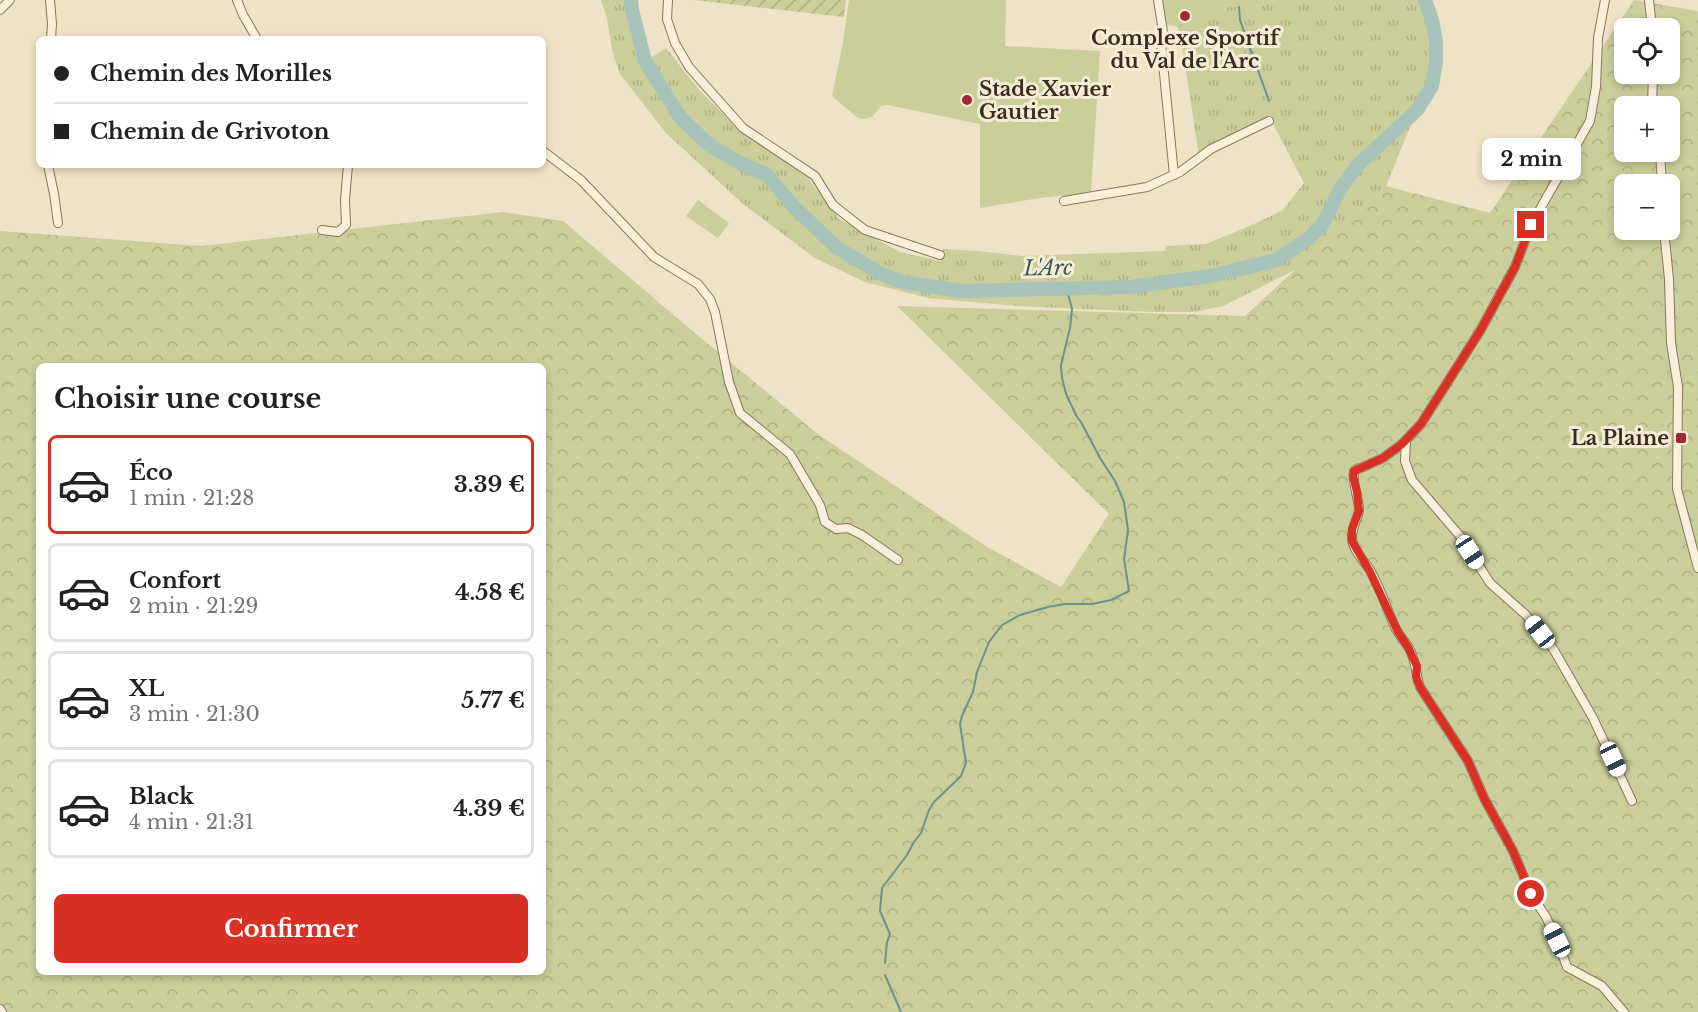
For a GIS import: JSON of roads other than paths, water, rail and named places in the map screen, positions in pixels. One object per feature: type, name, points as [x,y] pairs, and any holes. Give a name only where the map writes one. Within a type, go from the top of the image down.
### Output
[{"type":"street","points":[[0,10],[10,0]]},
{"type":"street","points":[[50,0],[51,36]]},
{"type":"street","points":[[237,0],[255,36]]},
{"type":"street","points":[[668,0],[667,19],[675,43],[689,67],[743,128],[815,176],[833,205],[866,230],[940,255]]},
{"type":"street","points":[[1158,0],[1164,38],[1161,43],[1174,176]]},
{"type":"street","points":[[1605,0],[1598,38],[1596,87],[1590,121],[1531,225],[1515,267],[1480,331],[1421,424],[1406,440],[1383,458],[1354,471],[1359,511],[1352,529],[1352,541],[1417,666],[1416,676],[1420,687],[1468,761],[1484,798],[1513,851],[1531,894],[1546,917],[1567,967],[1602,986],[1624,1012]]},
{"type":"street","points":[[1649,0],[1651,18]]},
{"type":"street","points":[[1064,201],[1147,187],[1174,176],[1218,146],[1269,121]]},
{"type":"street","points":[[546,153],[581,180],[654,257],[698,284],[710,299],[715,312],[729,382],[740,413],[790,454],[820,505],[825,522],[836,529],[848,528],[862,535],[898,560]]},
{"type":"street","points":[[49,168],[58,223]]},
{"type":"street","points":[[322,230],[338,232],[346,225],[348,168]]},
{"type":"street","points":[[1665,240],[1671,343],[1678,387],[1677,489],[1698,568]]},
{"type":"street","points":[[1406,440],[1405,461],[1413,480],[1460,536],[1490,582],[1526,615],[1554,650],[1593,718],[1632,801]]},
{"type":"waterway","name":"L'Arc","points":[[631,0],[645,61],[680,117],[708,144],[740,163],[767,175],[794,207],[836,247],[881,274],[902,282],[961,291],[1129,287],[1211,276],[1277,260],[1309,238],[1323,224],[1339,191],[1357,166],[1417,110],[1432,86],[1436,63],[1436,41],[1425,0]]},
{"type":"waterway","points":[[1239,7],[1240,20],[1269,101]]},
{"type":"waterway","points":[[885,963],[890,934],[880,911],[882,888],[921,833],[934,802],[961,776],[966,763],[960,724],[989,642],[1002,625],[1020,615],[1065,604],[1092,604],[1111,600],[1129,591],[1124,559],[1128,530],[1124,502],[1115,481],[1077,417],[1066,394],[1062,378],[1061,365],[1072,309],[1067,289]]},
{"type":"waterway","points":[[885,975],[901,1012]]},
{"type":"place","name":"Complexe Sportif du Val de l'Arc","points":[[1185,16]]},
{"type":"place","name":"Stade Xavier Gautier","points":[[967,100]]},
{"type":"place","name":"La Plaine","points":[[1681,438]]}]
